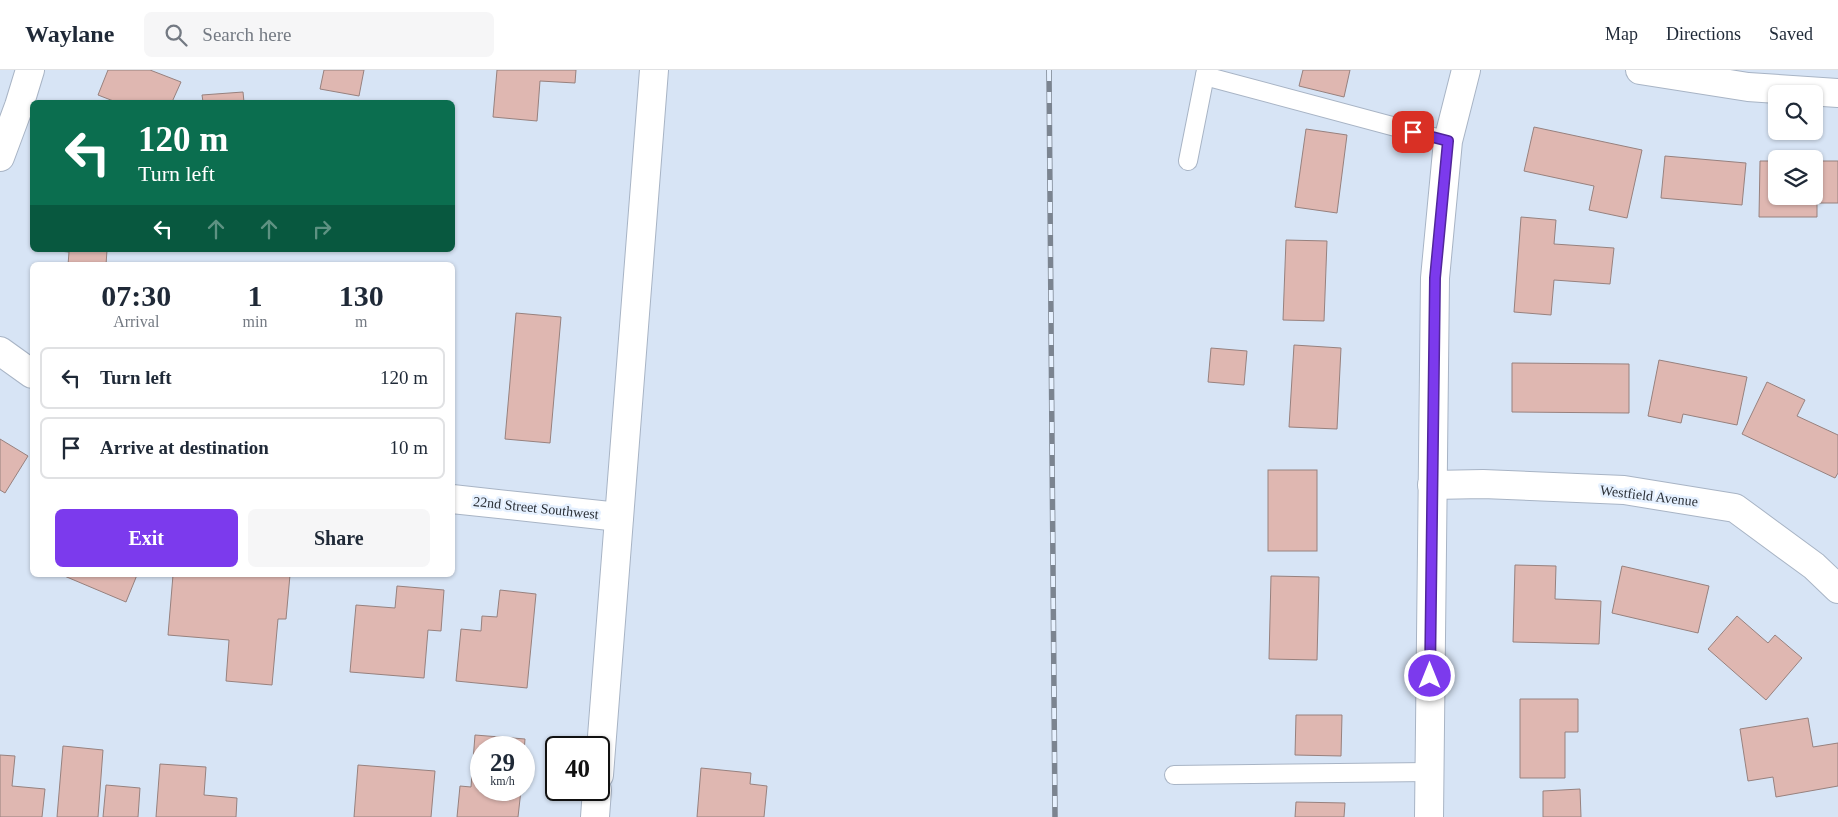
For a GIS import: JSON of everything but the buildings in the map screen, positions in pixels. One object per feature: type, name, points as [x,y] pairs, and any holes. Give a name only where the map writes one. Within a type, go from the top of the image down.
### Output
[{"type":"street","points":[[0,156],[30,70]]},
{"type":"street","points":[[602,736],[654,70]]},
{"type":"street","points":[[1429,817],[1435,278],[1448,141],[1466,70]]},
{"type":"street","points":[[1640,70],[1748,87],[1838,92]]},
{"type":"street","points":[[0,351],[30,373]]},
{"type":"street","name":"Westfield Avenue","points":[[1432,485],[1483,484],[1624,490],[1735,508],[1814,566],[1838,588]]},
{"type":"street","name":"22nd Street Southwest","points":[[455,500],[620,517]]},
{"type":"street","points":[[595,817],[596,801]]},
{"type":"lane","points":[[1188,161],[1206,73],[1448,141]]},
{"type":"lane","points":[[1174,775],[1430,772]]},
{"type":"railway","points":[[1049,70],[1055,817]]},
{"type":"route","points":[[1413,132],[1448,141],[1435,278],[1430,676]]}]
